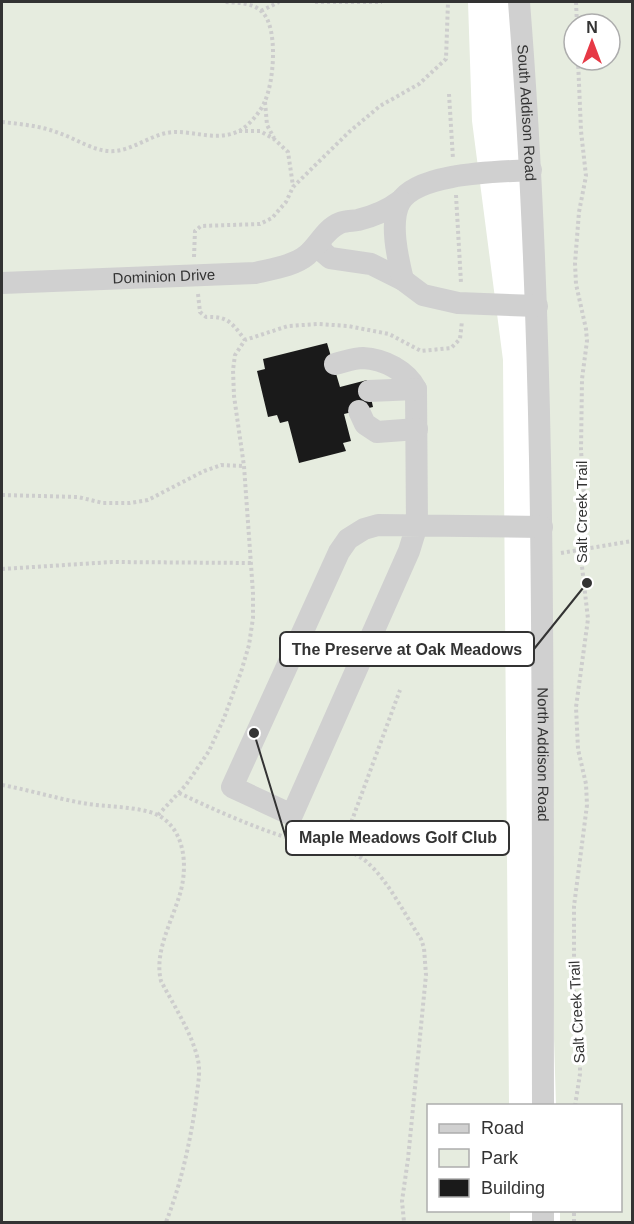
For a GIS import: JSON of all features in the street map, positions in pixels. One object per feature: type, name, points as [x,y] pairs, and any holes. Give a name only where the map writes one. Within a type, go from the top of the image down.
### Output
[{"type":"street","name":"South Addison Road","points":[[519,2],[534,224]]},
{"type":"street","name":"Dominion Drive","points":[[2,283],[255,273],[283,266],[305,257],[330,229],[340,223],[375,216],[416,189],[432,182],[455,176],[531,170]]},
{"type":"street","points":[[400,201],[395,229],[403,280]]},
{"type":"street","name":"North Addison Road","points":[[534,224],[542,527],[543,1104]]},
{"type":"street","points":[[319,244],[330,258],[372,264],[403,280],[423,295],[458,303],[537,306]]},
{"type":"street","points":[[335,364],[362,358],[402,371],[411,379],[416,389],[417,525],[409,551],[292,815],[232,787],[339,552],[348,539],[364,529],[378,525],[417,525],[542,527]]},
{"type":"street","points":[[369,391],[416,389]]},
{"type":"street","points":[[359,411],[365,424],[377,432],[417,429]]},
{"type":"path","points":[[225,2],[249,5],[261,10],[268,20],[273,54],[265,101],[267,125],[274,139]]},
{"type":"path","points":[[261,10],[279,2]]},
{"type":"path","points":[[315,2],[382,2]]},
{"type":"path","points":[[195,264],[195,231],[201,226],[260,224],[272,218],[286,202],[293,187],[349,132],[380,105],[419,84],[446,59],[448,2]]},
{"type":"path","name":"Salt Creek Trail","points":[[575,1104],[580,1074],[580,1052],[574,1013],[574,906],[587,805],[586,784],[578,749],[576,707],[588,619],[580,549],[584,494],[581,450],[582,379],[586,329],[576,284],[575,263],[579,212],[586,176],[579,72]]},
{"type":"path","points":[[449,94],[453,162]]},
{"type":"path","points":[[238,131],[251,120],[265,101]]},
{"type":"path","points":[[2,122],[34,125],[59,132],[104,150],[116,151],[160,134],[175,132],[218,136],[238,131],[260,131],[274,139],[288,152],[293,187]]},
{"type":"path","points":[[456,194],[461,285]]},
{"type":"path","points":[[197,287],[200,312],[206,317],[217,316],[230,321],[245,340]]},
{"type":"path","points":[[2,495],[78,497],[103,503],[148,501],[204,471],[222,465],[244,466],[253,618],[249,645],[224,718],[209,751],[186,785],[158,815]]},
{"type":"path","points":[[542,556],[633,541]]},
{"type":"path","points":[[2,569],[112,562],[251,563]]},
{"type":"path","points":[[341,850],[400,690]]},
{"type":"path","points":[[2,785],[80,803],[158,815],[173,830],[183,849],[185,870],[179,898],[165,936],[159,972],[161,981],[191,1038],[198,1061],[199,1075],[187,1153],[166,1222]]},
{"type":"path","points":[[178,793],[299,842],[341,850],[367,862],[379,875],[421,939],[424,948],[425,990],[402,1201],[404,1222]]},
{"type":"green space","points":[[2,2],[468,2],[472,121],[503,360],[509,1104],[427,1104],[427,1212],[510,1212],[510,1222],[2,1222]]},
{"type":"green space","points":[[523,2],[632,2],[632,1222],[560,1222],[560,1212],[622,1212],[622,1104],[556,1104]]},
{"type":"building","points":[[327,343],[340,387],[367,380],[373,407],[344,414],[351,441],[343,443],[346,451],[299,463],[288,421],[280,423],[277,415],[268,417],[257,371],[265,369],[263,359]]},
{"type":"place","name":"The Preserve at Oak Meadows","points":[[587,583]]},
{"type":"place","name":"Maple Meadows Golf Club","points":[[254,733]]}]
